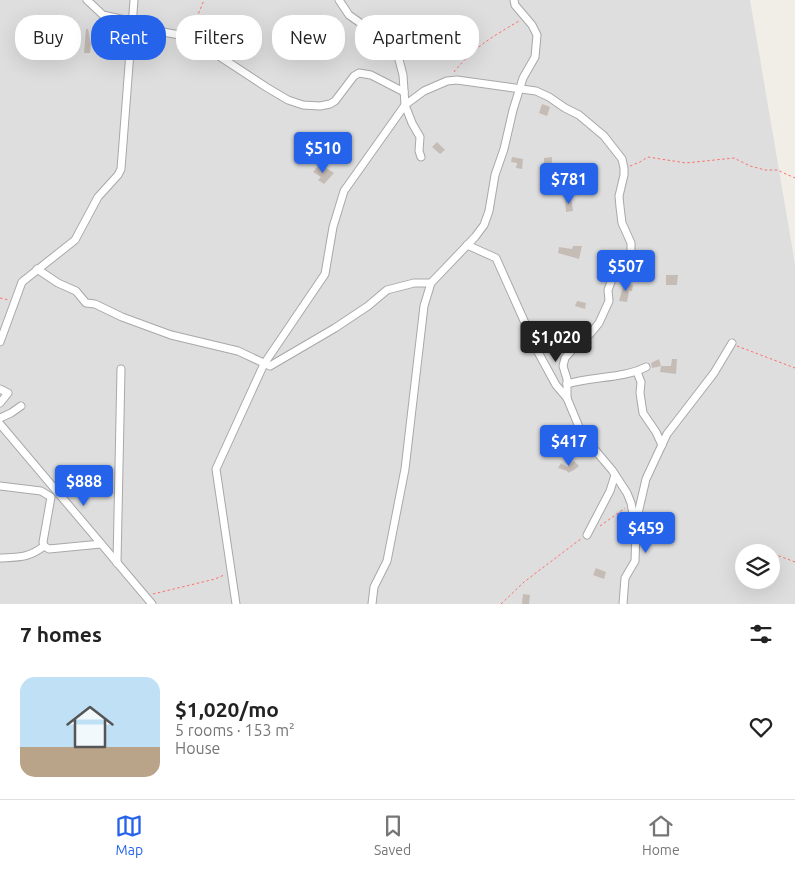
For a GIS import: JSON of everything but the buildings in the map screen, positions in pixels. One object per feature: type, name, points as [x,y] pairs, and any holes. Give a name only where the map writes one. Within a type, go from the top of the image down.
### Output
[{"type":"street","points":[[87,0],[103,15]]},
{"type":"street","points":[[133,15],[134,0]]},
{"type":"street","points":[[339,0],[349,15],[394,47],[403,75],[405,105],[420,137],[419,151],[421,157]]},
{"type":"street","points":[[372,604],[374,587],[387,561],[405,468],[424,306],[431,282],[475,237],[484,225],[489,210],[495,175],[504,149],[519,89],[535,57],[537,35],[514,0]]},
{"type":"street","points":[[0,342],[22,282],[76,240],[98,197],[121,169],[129,60]]},
{"type":"street","points":[[225,60],[273,92],[303,105],[320,106],[330,104],[354,76],[360,73],[371,75],[404,92]]},
{"type":"street","points":[[236,604],[216,469],[264,364],[325,274],[333,228],[344,191],[405,105],[424,91],[447,81],[457,80],[504,85],[536,91],[579,115],[604,136],[622,159],[624,168],[620,207],[622,223],[631,251],[615,271],[608,290],[609,301],[598,323],[590,334],[565,358],[563,366],[567,384],[567,398]]},
{"type":"street","points":[[467,245],[496,258],[538,352],[556,385],[567,398],[578,427],[627,493],[636,525]]},
{"type":"street","points":[[37,269],[58,283],[76,291],[86,303],[95,304],[122,317],[172,335],[238,350],[270,366],[343,323],[387,290],[414,283],[431,282]]},
{"type":"street","points":[[623,604],[625,578],[635,561],[636,525],[646,479],[667,434],[714,373],[732,344]]},
{"type":"street","points":[[567,384],[580,380],[638,372],[646,367]]},
{"type":"street","points":[[117,563],[121,370]]},
{"type":"street","points":[[638,372],[641,382],[640,393],[643,413],[662,445]]},
{"type":"street","points":[[0,389],[8,394],[0,403]]},
{"type":"street","points":[[0,418],[21,406]]},
{"type":"street","points":[[0,424],[152,604]]},
{"type":"street","points":[[587,535],[610,491],[615,475]]},
{"type":"street","points":[[0,486],[41,490],[51,497],[43,542],[44,546]]},
{"type":"street","points":[[44,546],[49,548],[101,544]]},
{"type":"street","points":[[0,558],[34,554],[44,546]]},
{"type":"path","points":[[198,15],[204,0]]},
{"type":"path","points":[[447,81],[478,46],[524,16]]},
{"type":"path","points":[[624,168],[648,157],[686,164],[734,158],[750,166],[764,170],[777,170],[795,178]]},
{"type":"path","points":[[732,344],[795,368]]},
{"type":"path","points":[[501,604],[524,582],[631,504]]},
{"type":"path","points":[[780,556],[795,562]]},
{"type":"path","points":[[145,596],[215,579],[231,571]]},
{"type":"shaded area","points":[[0,0],[750,0],[795,264],[795,604],[0,604]]}]
